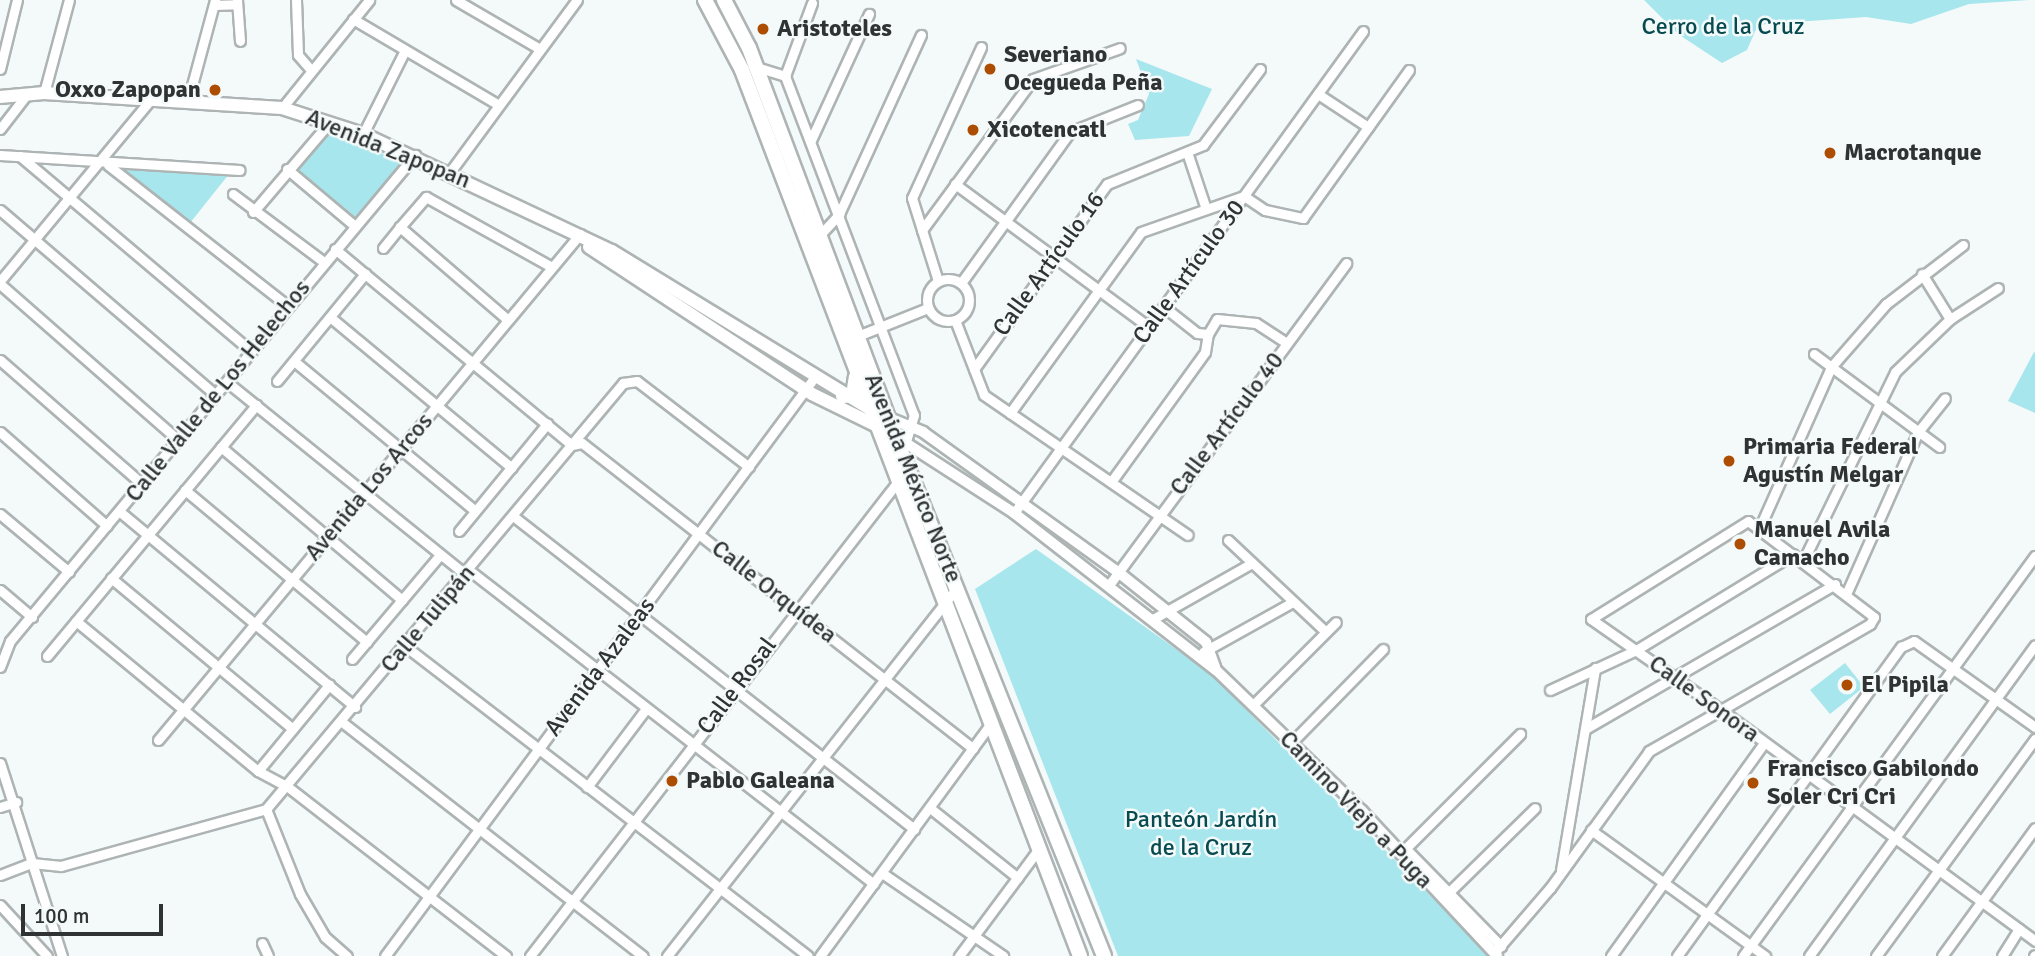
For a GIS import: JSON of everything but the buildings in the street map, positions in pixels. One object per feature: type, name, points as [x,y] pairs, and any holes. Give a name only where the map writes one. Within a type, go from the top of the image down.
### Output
[{"type":"main road","name":"Avenida México Norte","points":[[705,0],[749,68]]},
{"type":"main road","name":"Avenida México Norte","points":[[724,0],[850,339],[901,439],[957,588],[1104,956]]},
{"type":"main road","name":"Avenida Zapopan","points":[[0,97],[44,93],[282,108],[363,134],[415,155],[558,224],[843,396],[889,418]]},
{"type":"main road","name":"Avenida Zapopan","points":[[578,236],[806,390],[901,439]]},
{"type":"main road","name":"Avenida México Norte","points":[[850,339],[856,375],[895,484],[1080,956]]},
{"type":"main road","points":[[843,396],[855,391],[856,375]]},
{"type":"street","points":[[0,69],[17,0]]},
{"type":"street","points":[[44,93],[69,0]]},
{"type":"street","points":[[296,0],[298,55],[311,70]]},
{"type":"street","points":[[282,108],[369,0]]},
{"type":"street","points":[[456,0],[540,48]]},
{"type":"street","points":[[450,172],[577,0]]},
{"type":"street","points":[[188,100],[215,2],[237,2],[240,41]]},
{"type":"street","points":[[812,3],[785,76],[914,415],[911,428],[901,439]]},
{"type":"street","points":[[811,140],[869,15]]},
{"type":"street","points":[[353,19],[499,104]]},
{"type":"street","name":"Calle Artículo 30","points":[[1014,513],[1363,31]]},
{"type":"street","points":[[811,240],[839,214],[921,35]]},
{"type":"street","points":[[938,281],[912,198],[981,47]]},
{"type":"street","points":[[922,230],[1033,79],[1120,48]]},
{"type":"street","points":[[363,134],[405,50]]},
{"type":"street","points":[[749,68],[785,76]]},
{"type":"street","name":"Calle Artículo 16","points":[[974,369],[1107,184],[1203,145],[1260,69]]},
{"type":"street","points":[[1010,413],[1141,232],[1244,196],[1265,210],[1303,218],[1409,70]]},
{"type":"street","points":[[0,129],[27,94]]},
{"type":"street","points":[[1318,94],[1368,127]]},
{"type":"street","points":[[152,98],[103,163],[71,196],[0,282],[178,440]]},
{"type":"street","points":[[961,283],[1070,132],[1138,106]]},
{"type":"street","points":[[253,212],[329,123]]},
{"type":"street","points":[[1187,152],[1206,209]]},
{"type":"street","points":[[0,155],[240,170]]},
{"type":"street","name":"Calle Valle de Los Helechos","points":[[0,667],[23,627],[415,155]]},
{"type":"street","points":[[20,156],[71,196],[251,351]]},
{"type":"street","points":[[103,163],[288,306]]},
{"type":"street","points":[[287,169],[355,226]]},
{"type":"street","points":[[955,184],[1149,327]]},
{"type":"street","points":[[233,194],[253,212],[324,262]]},
{"type":"street","points":[[383,248],[426,197],[552,267]]},
{"type":"street","points":[[0,210],[216,395]]},
{"type":"street","points":[[400,228],[508,320]]},
{"type":"street","name":"Avenida Los Arcos","points":[[158,740],[578,236]]},
{"type":"street","points":[[1497,952],[1561,874],[1649,751],[1870,624],[1873,611],[1759,529],[1831,367],[1922,274],[1964,245]]},
{"type":"street","name":"Calle Orquídea","points":[[335,249],[572,445],[582,443],[974,748]]},
{"type":"street","name":"Calle Artículo 40","points":[[1109,585],[1346,263]]},
{"type":"street","points":[[277,381],[365,274]]},
{"type":"street","points":[[1922,274],[1950,319]]},
{"type":"street","points":[[938,281],[961,283]]},
{"type":"street","points":[[938,281],[928,292],[928,308],[936,318],[955,320]]},
{"type":"street","points":[[955,320],[969,303],[961,283]]},
{"type":"street","points":[[1803,561],[1876,400],[1916,348],[1950,319],[1998,288]]},
{"type":"street","points":[[1164,307],[1197,333],[1208,334]]},
{"type":"street","points":[[850,339],[928,308]]},
{"type":"street","points":[[330,317],[512,468]]},
{"type":"street","points":[[1111,482],[1205,352],[1208,334],[1217,319],[1256,323],[1287,343]]},
{"type":"street","points":[[955,320],[984,395],[1188,535]]},
{"type":"street","points":[[1814,355],[1939,447]]},
{"type":"street","points":[[0,360],[142,484]]},
{"type":"street","points":[[294,361],[475,511]]},
{"type":"street","name":"Avenida Azaleas","points":[[385,956],[814,378]]},
{"type":"street","name":"Calle Tulipán","points":[[32,863],[61,866],[266,809],[288,787],[623,383],[637,381],[749,467]]},
{"type":"street","points":[[227,382],[440,555],[461,571],[469,570],[597,673],[874,884]]},
{"type":"street","points":[[1847,592],[1918,432],[1945,398]]},
{"type":"street","points":[[47,656],[256,405]]},
{"type":"street","points":[[889,418],[911,428],[1118,572],[1168,611],[1209,649],[1216,670]]},
{"type":"street","points":[[459,531],[547,424]]},
{"type":"street","points":[[0,432],[107,526]]},
{"type":"street","name":"Camino Viejo a Puga","points":[[901,439],[1014,513],[1216,670],[1403,851],[1497,952]]},
{"type":"street","points":[[221,447],[402,600]]},
{"type":"street","name":"Calle Rosal","points":[[530,956],[895,484]]},
{"type":"street","points":[[185,490],[367,642]]},
{"type":"street","points":[[119,512],[355,706]]},
{"type":"street","points":[[0,514],[69,572]]},
{"type":"street","points":[[513,516],[914,829]]},
{"type":"street","name":"Calle Sonora","points":[[1759,529],[1748,521],[1591,619],[1721,710],[1981,904],[2035,941]]},
{"type":"street","points":[[1228,540],[1326,632]]},
{"type":"street","points":[[1550,690],[1636,650],[1793,554]]},
{"type":"street","points":[[352,659],[440,555]]},
{"type":"street","points":[[1743,956],[2035,556]]},
{"type":"street","points":[[1153,619],[1252,563]]},
{"type":"street","points":[[111,578],[293,729]]},
{"type":"street","points":[[1585,729],[1677,679],[1835,584]]},
{"type":"street","points":[[667,956],[957,588]]},
{"type":"street","points":[[0,590],[32,617]]},
{"type":"street","points":[[1198,655],[1293,602]]},
{"type":"street","points":[[76,621],[258,771],[288,787],[506,956]]},
{"type":"street","points":[[1253,705],[1336,622]]},
{"type":"street","points":[[1677,956],[1901,647],[1914,641],[2035,727]]},
{"type":"street","points":[[1809,956],[2035,645]]},
{"type":"street","points":[[405,646],[808,956]]},
{"type":"street","points":[[1292,742],[1383,649]]},
{"type":"street","points":[[1561,874],[1595,668]]},
{"type":"street","points":[[258,771],[329,685]]},
{"type":"street","points":[[587,787],[645,710]]},
{"type":"street","points":[[342,722],[643,956]]},
{"type":"street","points":[[825,954],[989,726]]},
{"type":"street","points":[[1403,851],[1520,734]]},
{"type":"street","points":[[1876,956],[2035,739]]},
{"type":"street","points":[[1611,956],[1764,743]]},
{"type":"street","points":[[0,762],[16,802],[32,863],[62,956]]},
{"type":"street","points":[[0,807],[16,802]]},
{"type":"street","points":[[930,808],[1018,878]]},
{"type":"street","points":[[1445,897],[1535,808]]},
{"type":"street","points":[[266,809],[300,894],[325,937],[347,956]]},
{"type":"street","points":[[1942,956],[2035,828]]},
{"type":"street","points":[[1591,830],[1765,956]]},
{"type":"street","points":[[959,956],[1038,850]]},
{"type":"street","points":[[0,875],[32,863]]},
{"type":"street","points":[[882,873],[1003,956]]},
{"type":"street","points":[[0,905],[47,956]]},
{"type":"street","points":[[2002,956],[2019,929]]},
{"type":"street","points":[[262,943],[268,956]]},
{"type":"green space","name":"Cerro de la Cruz","points":[[1644,0],[2029,0],[1969,4],[1911,24],[1866,17],[1766,24],[1757,27],[1747,50],[1722,63],[1678,34]]},
{"type":"green space","points":[[1136,59],[1212,89],[1189,136],[1135,140],[1128,124],[1138,120],[1149,94]]},
{"type":"green space","points":[[325,132],[402,161],[355,218],[295,169]]},
{"type":"green space","points":[[120,169],[229,174],[190,223]]},
{"type":"green space","points":[[2035,353],[2035,413],[2008,401]]},
{"type":"green space","name":"Panteón Jardín de la Cruz","points":[[1036,549],[1211,674],[1490,956],[1118,956],[975,589]]},
{"type":"green space","points":[[1845,663],[1864,687],[1830,714],[1810,690]]},
{"type":"place","name":"Aristoteles","points":[[763,29]]},
{"type":"place","name":"Severiano Ocegueda Peña","points":[[990,69]]},
{"type":"place","name":"Oxxo Zapopan","points":[[215,90]]},
{"type":"place","name":"Xicotencatl","points":[[973,130]]},
{"type":"place","name":"Macrotanque","points":[[1830,153]]},
{"type":"place","name":"Primaria Federal Agustín Melgar","points":[[1729,461]]},
{"type":"place","name":"Manuel Avila Camacho","points":[[1740,544]]},
{"type":"place","name":"El Pipila","points":[[1847,685]]},
{"type":"place","name":"Pablo Galeana","points":[[672,781]]},
{"type":"place","name":"Francisco Gabilondo Soler Cri Cri","points":[[1753,783]]}]
